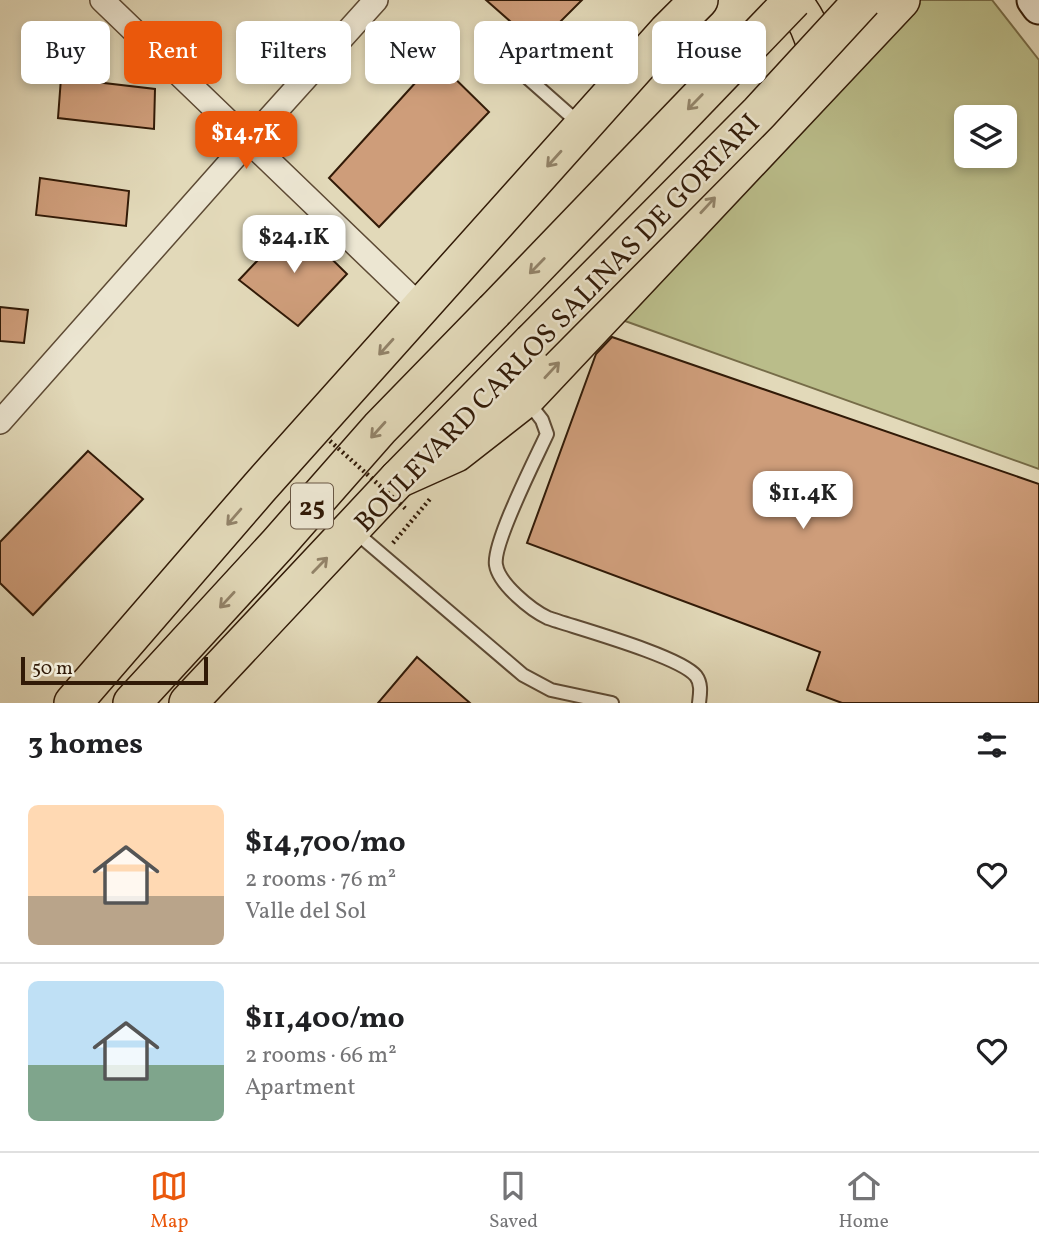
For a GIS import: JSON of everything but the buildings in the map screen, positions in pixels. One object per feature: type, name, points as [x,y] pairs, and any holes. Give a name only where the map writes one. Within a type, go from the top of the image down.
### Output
[{"type":"main road","points":[[74,703],[259,488],[699,0]]},
{"type":"main road","points":[[1034,0],[1039,7]]},
{"type":"main road","points":[[402,494],[525,398],[822,84],[890,1]]},
{"type":"main road","name":"BOULEVARD CARLOS SALINAS DE GORTARI","points":[[188,703],[353,530],[402,494],[532,342],[759,113],[890,1]]},
{"type":"main road","points":[[801,4],[818,49],[822,84]]},
{"type":"main road","name":"BOULEVARD CARLOS SALINAS DE GORTARI","points":[[132,703],[380,428],[801,4]]},
{"type":"street","points":[[102,0],[421,307]]},
{"type":"street","points":[[0,422],[376,0]]},
{"type":"lane","points":[[534,84],[583,127]]},
{"type":"lane","points":[[525,398],[542,420],[547,434],[497,545],[496,568],[501,578],[533,611],[655,653],[685,667],[696,677],[701,689],[699,703]]},
{"type":"lane","points":[[353,530],[523,675],[551,690],[612,703]]},
{"type":"path","points":[[330,441],[402,494]]},
{"type":"path","points":[[381,556],[438,490]]},
{"type":"green space","points":[[909,0],[992,0],[1039,60],[1039,469],[611,316]]}]
